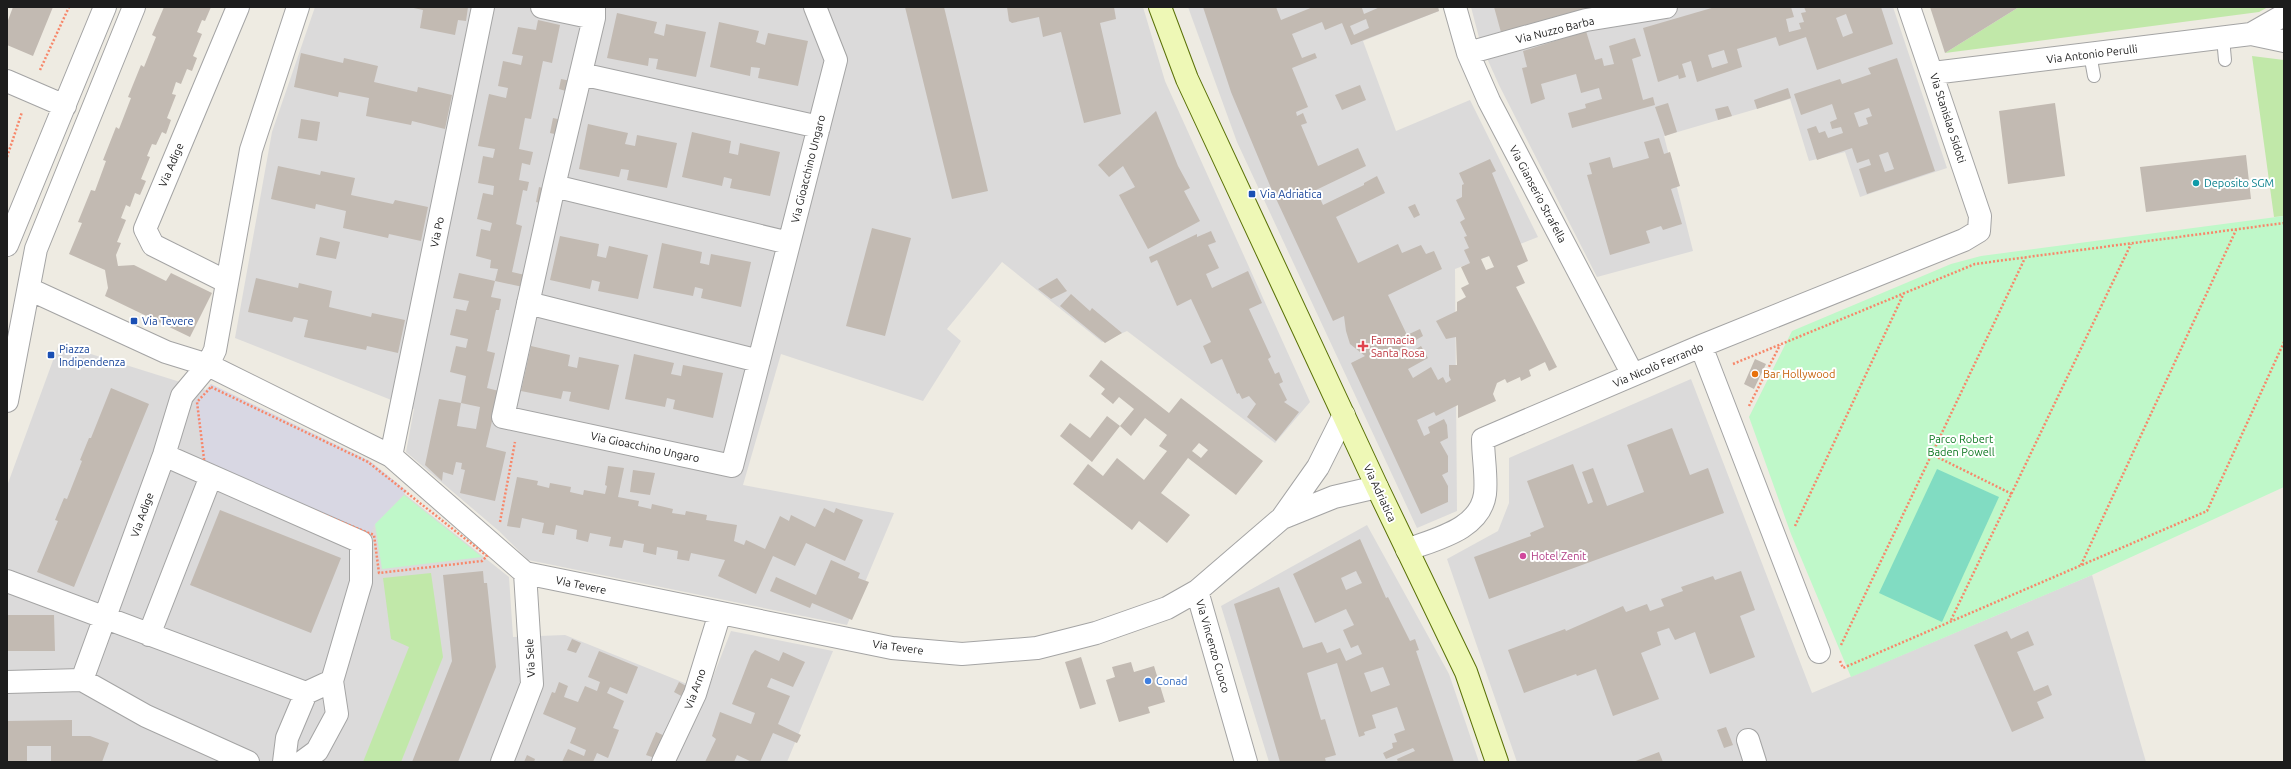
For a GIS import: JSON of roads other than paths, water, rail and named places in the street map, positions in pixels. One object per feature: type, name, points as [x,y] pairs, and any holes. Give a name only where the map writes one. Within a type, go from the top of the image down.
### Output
[{"type":"street","points":[[7,245],[105,7]]},
{"type":"street","points":[[7,401],[36,249],[134,7]]},
{"type":"street","name":"Via Adige","points":[[228,282],[153,245],[145,229],[238,7]]},
{"type":"street","name":"Via Adige","points":[[82,680],[164,455],[182,396],[208,365],[215,350],[251,150],[298,7]]},
{"type":"street","name":"Via Po","points":[[391,456],[483,7]]},
{"type":"street","points":[[542,7],[594,13]]},
{"type":"street","name":"Via Gioacchino Ungaro","points":[[594,13],[503,417],[732,466],[836,60],[815,7]]},
{"type":"street","name":"Via Adriatica","points":[[1160,7],[1187,79],[1377,487],[1466,672],[1497,762]]},
{"type":"street","name":"Via Gianserio Strafella","points":[[1455,7],[1468,52],[1489,101],[1633,375]]},
{"type":"street","name":"Via Nuzzo Barba","points":[[1468,52],[1586,20],[1666,7]]},
{"type":"street","name":"Via Stanislao Sidoti","points":[[1909,7],[1933,73],[1980,216],[1979,231]]},
{"type":"street","name":"Via Antonio Perulli","points":[[2251,34],[2282,17]]},
{"type":"street","name":"Via Antonio Perulli","points":[[1933,73],[2251,34],[2284,41]]},
{"type":"street","points":[[581,74],[819,127]]},
{"type":"street","points":[[7,81],[64,106]]},
{"type":"street","points":[[554,186],[789,243]]},
{"type":"street","name":"Via Nicolò Ferrando","points":[[1407,550],[1458,530],[1471,521],[1481,510],[1485,494],[1483,439],[1701,346],[1964,240],[1979,231]]},
{"type":"street","name":"Via Tevere","points":[[29,289],[166,352],[208,365],[391,456],[489,550],[525,573],[892,648],[962,654],[1037,648],[1088,635],[1167,608],[1197,591]]},
{"type":"street","points":[[528,303],[759,361]]},
{"type":"street","points":[[1701,346],[1829,655]]},
{"type":"street","name":"Via Vincenzo Cuoco","points":[[1246,762],[1197,591],[1282,518],[1318,468],[1344,415]]},
{"type":"street","points":[[164,455],[361,542],[361,582],[332,681],[337,714],[317,751],[302,762]]},
{"type":"street","points":[[149,635],[211,476]]},
{"type":"street","name":"Via Vincenzo Cuoco","points":[[1282,518],[1334,497],[1377,487]]},
{"type":"street","name":"Via Sele","points":[[502,762],[532,684],[525,573]]},
{"type":"street","points":[[7,581],[104,619],[306,693]]},
{"type":"street","name":"Via Arno","points":[[663,762],[695,694],[720,613]]},
{"type":"street","points":[[7,682],[82,680],[146,716],[248,762]]},
{"type":"street","points":[[284,762],[287,738],[306,693],[332,681]]},
{"type":"street","points":[[1748,740],[1755,762]]},
{"type":"lane","points":[[2222,38],[2225,60]]},
{"type":"lane","points":[[2090,54],[2094,76]]},
{"type":"place","name":"Deposito SGM","points":[[2196,183]]},
{"type":"place","name":"Via Adriatica","points":[[1252,194]]},
{"type":"place","name":"Via Tevere","points":[[134,321]]},
{"type":"place","name":"Farmacia Santa Rosa","points":[[1363,346]]},
{"type":"place","name":"Piazza Indipendenza","points":[[51,355]]},
{"type":"place","name":"Bar Hollywood","points":[[1755,374]]},
{"type":"place","name":"Hotel Zenit","points":[[1523,556]]},
{"type":"place","name":"Conad","points":[[1148,681]]},
{"type":"park label","name":"Parco Robert Baden Powell","points":[[1961,445]]}]
